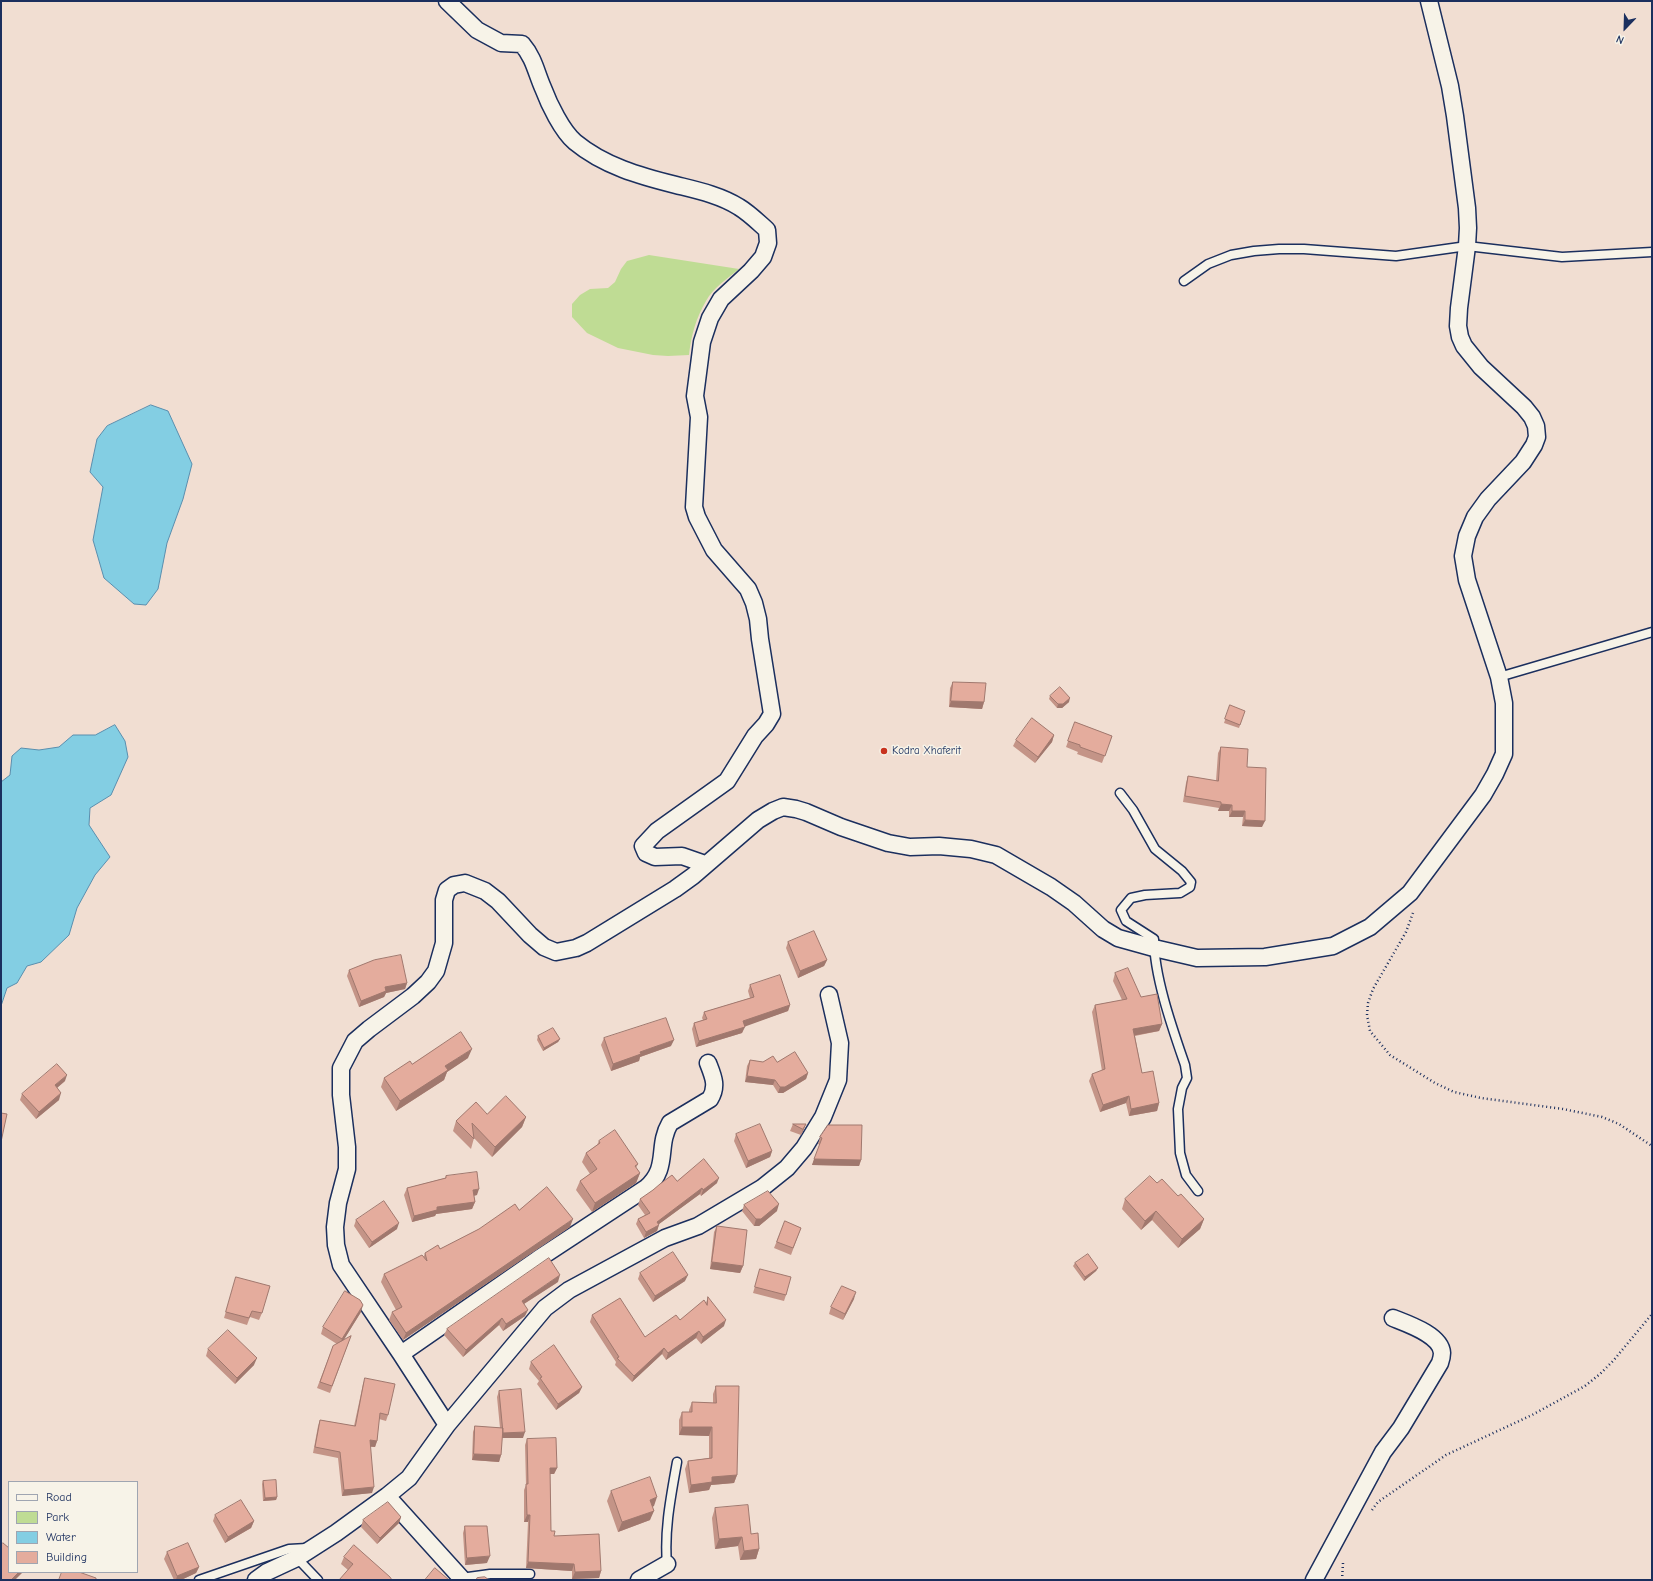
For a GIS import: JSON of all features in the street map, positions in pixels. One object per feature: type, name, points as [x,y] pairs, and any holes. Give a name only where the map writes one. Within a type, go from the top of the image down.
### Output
[{"type":"street","points":[[447,1],[477,30],[502,43],[522,44],[530,53],[537,69],[542,88],[558,119],[574,141],[593,156],[610,165],[630,172],[716,197],[738,207],[767,230],[768,243],[762,257],[751,271],[721,298],[710,318],[702,342],[695,396],[699,417],[694,507],[697,517],[714,550],[748,589],[754,604],[758,619],[772,714],[766,724],[755,736],[727,781],[657,831],[643,846],[646,853],[655,857],[682,856],[705,864]]},
{"type":"street","points":[[447,1425],[341,1265],[336,1245],[335,1227],[338,1203],[347,1169],[347,1147],[341,1094],[341,1068],[355,1041],[413,996],[428,982],[436,971],[444,944],[444,900],[447,890],[454,885],[465,883],[485,892],[498,901],[530,935],[544,947],[556,952],[576,948],[587,943],[675,889],[693,876],[705,864],[758,820],[783,807],[796,809],[841,827],[888,843],[910,847],[939,846],[964,848],[996,855],[1051,887],[1074,903],[1103,929],[1118,938],[1197,958],[1265,957],[1333,946],[1370,927],[1410,893],[1483,795],[1504,754],[1504,703],[1499,677],[1467,580],[1463,556],[1467,536],[1475,516],[1488,499],[1523,462],[1534,446],[1537,437],[1536,426],[1532,417],[1524,407],[1481,367],[1464,346],[1460,337],[1458,326],[1458,308],[1467,246],[1467,208],[1450,86],[1429,1]]},
{"type":"street","points":[[256,1580],[266,1572],[297,1558],[314,1547],[387,1496],[409,1478],[447,1425],[545,1308],[569,1290],[665,1238],[698,1226],[762,1188],[787,1168],[804,1148],[823,1117],[838,1080],[840,1043],[829,995]]},
{"type":"street","points":[[401,1354],[538,1258],[646,1188],[654,1181],[659,1173],[666,1130],[670,1123],[710,1098],[714,1092],[715,1082],[708,1063]]},
{"type":"street","points":[[1314,1580],[1383,1452],[1401,1428],[1440,1363],[1442,1352],[1438,1343],[1432,1337],[1393,1318]]},
{"type":"street","points":[[387,1496],[462,1579]]},
{"type":"street","points":[[639,1580],[667,1564]]},
{"type":"lane","points":[[1184,281],[1208,264],[1231,255],[1254,251],[1304,249],[1396,256],[1467,246],[1562,257],[1652,252]]},
{"type":"lane","points":[[1499,677],[1652,632]]},
{"type":"lane","points":[[1120,793],[1133,810],[1155,849],[1182,871],[1191,882],[1190,887],[1180,893],[1145,895],[1131,898],[1121,910],[1126,921],[1154,939],[1154,948],[1160,980],[1185,1065],[1186,1078],[1178,1109],[1180,1153],[1186,1175],[1198,1191]]},
{"type":"lane","points":[[667,1564],[666,1544],[671,1494],[677,1462]]},
{"type":"lane","points":[[199,1580],[290,1549],[314,1547]]},
{"type":"lane","points":[[297,1558],[318,1580]]},
{"type":"lane","points":[[462,1579],[490,1574],[530,1574]]},
{"type":"path","points":[[1410,893],[1413,904],[1412,916],[1406,932],[1373,989],[1368,1003],[1366,1016],[1370,1031],[1390,1055],[1435,1083],[1454,1092],[1488,1099],[1569,1110],[1602,1117],[1619,1124],[1652,1146]]},
{"type":"path","points":[[1368,1516],[1378,1502],[1446,1455],[1532,1415],[1585,1386],[1613,1361],[1652,1314]]},
{"type":"path","points":[[1342,1580],[1343,1561]]},
{"type":"green space","points":[[649,255],[739,269],[717,288],[706,301],[694,327],[689,355],[653,355],[618,348],[587,333],[572,317],[572,304],[580,295],[590,289],[608,288],[615,282],[621,269],[627,261]]},
{"type":"water","points":[[151,405],[168,411],[192,464],[183,499],[167,543],[158,589],[146,605],[134,604],[104,578],[93,540],[103,487],[90,472],[97,439],[107,426]]},
{"type":"water","points":[[115,725],[125,741],[128,757],[111,795],[90,808],[89,825],[110,857],[95,875],[77,908],[69,935],[41,962],[27,966],[17,983],[7,988],[1,1006],[1,782],[10,775],[12,756],[21,748],[39,750],[59,747],[73,735],[95,735]]},
{"type":"building","points":[[953,682],[986,683],[984,702],[951,701]]},
{"type":"building","points":[[1060,687],[1070,698],[1063,704],[1058,704],[1050,696]]},
{"type":"building","points":[[1230,705],[1245,711],[1240,725],[1225,719]]},
{"type":"building","points":[[1032,718],[1054,735],[1038,757],[1016,740]]},
{"type":"building","points":[[1075,722],[1112,736],[1105,756],[1068,741]]},
{"type":"building","points":[[1221,747],[1248,749],[1247,767],[1266,768],[1265,821],[1245,820],[1245,811],[1232,811],[1232,805],[1185,796],[1188,776],[1218,781]]},
{"type":"building","points":[[814,931],[827,960],[800,971],[788,942]]},
{"type":"building","points":[[401,955],[407,983],[385,987],[386,991],[361,1001],[349,970],[374,960]]},
{"type":"building","points":[[1128,968],[1141,997],[1157,994],[1162,1024],[1133,1029],[1142,1073],[1153,1071],[1159,1103],[1131,1109],[1129,1096],[1103,1105],[1092,1074],[1105,1069],[1095,1005],[1127,999],[1115,973]]},
{"type":"building","points":[[780,975],[790,1005],[743,1021],[745,1027],[699,1041],[694,1023],[707,1019],[704,1012],[754,997],[750,985]]},
{"type":"building","points":[[666,1018],[674,1040],[640,1052],[641,1054],[613,1064],[604,1038]]},
{"type":"building","points":[[553,1028],[560,1039],[544,1048],[538,1036]]},
{"type":"building","points":[[461,1032],[472,1049],[445,1066],[448,1070],[400,1101],[384,1078],[410,1061],[412,1064]]},
{"type":"building","points":[[795,1052],[808,1073],[785,1087],[780,1087],[775,1080],[747,1076],[750,1060],[763,1062],[773,1056],[777,1062]]},
{"type":"building","points":[[57,1064],[67,1075],[55,1085],[61,1093],[39,1112],[22,1094]]},
{"type":"building","points":[[506,1096],[526,1117],[495,1147],[472,1123],[474,1139],[456,1121],[476,1102],[487,1114]]},
{"type":"building","points":[[1,1113],[7,1114],[1,1142]]},
{"type":"building","points":[[760,1124],[772,1151],[748,1161],[736,1134]]},
{"type":"building","points":[[793,1124],[806,1124],[803,1129]]},
{"type":"building","points":[[828,1125],[862,1125],[861,1160],[814,1159],[822,1138],[820,1137]]},
{"type":"building","points":[[615,1130],[638,1164],[635,1166],[640,1173],[595,1203],[580,1181],[597,1169],[586,1153],[600,1143],[599,1141]]},
{"type":"building","points":[[704,1159],[719,1178],[703,1190],[702,1188],[657,1222],[659,1225],[646,1232],[638,1219],[650,1213],[640,1199],[672,1175],[677,1181]]},
{"type":"building","points":[[477,1172],[479,1189],[473,1190],[475,1202],[437,1207],[437,1210],[414,1216],[407,1188],[446,1178],[446,1176]]},
{"type":"building","points":[[1150,1176],[1157,1183],[1162,1179],[1178,1196],[1181,1194],[1204,1219],[1182,1239],[1156,1211],[1145,1221],[1125,1199]]},
{"type":"building","points":[[547,1187],[573,1219],[406,1333],[392,1312],[402,1307],[384,1274],[422,1255],[427,1261],[425,1253],[438,1245],[440,1249],[479,1229],[515,1204],[519,1210]]},
{"type":"building","points":[[768,1191],[779,1204],[761,1219],[756,1219],[744,1205]]},
{"type":"building","points":[[384,1201],[399,1223],[372,1242],[356,1220]]},
{"type":"building","points":[[785,1221],[801,1228],[793,1248],[777,1242]]},
{"type":"building","points":[[717,1226],[747,1230],[743,1266],[712,1262]]},
{"type":"building","points":[[673,1252],[688,1275],[655,1296],[640,1273]]},
{"type":"building","points":[[1088,1254],[1098,1268],[1085,1277],[1075,1263]]},
{"type":"building","points":[[549,1258],[560,1275],[522,1301],[528,1310],[506,1324],[502,1318],[466,1350],[447,1329]]},
{"type":"building","points":[[760,1269],[791,1277],[786,1295],[755,1287]]},
{"type":"building","points":[[236,1277],[270,1286],[262,1313],[252,1311],[249,1318],[226,1312]]},
{"type":"building","points":[[842,1286],[856,1292],[845,1314],[831,1307]]},
{"type":"building","points":[[345,1291],[360,1300],[363,1305],[342,1339],[323,1327]]},
{"type":"building","points":[[708,1297],[726,1320],[703,1337],[699,1331],[668,1353],[664,1348],[634,1376],[617,1358],[619,1357],[592,1315],[620,1298],[645,1337],[676,1315],[680,1320],[704,1300],[707,1305]]},
{"type":"building","points":[[228,1330],[257,1358],[237,1378],[208,1349]]},
{"type":"building","points":[[351,1336],[332,1386],[320,1382],[333,1346]]},
{"type":"building","points":[[554,1345],[582,1387],[558,1404],[531,1362]]},
{"type":"building","points":[[365,1378],[395,1384],[388,1415],[380,1413],[377,1441],[370,1440],[374,1487],[344,1490],[340,1452],[315,1447],[320,1420],[355,1426]]},
{"type":"building","points":[[716,1386],[739,1386],[737,1475],[712,1477],[712,1482],[691,1485],[688,1461],[712,1458],[712,1427],[682,1427],[682,1412],[692,1412],[692,1402],[716,1403]]},
{"type":"building","points":[[521,1389],[525,1432],[503,1433],[499,1391]]},
{"type":"building","points":[[475,1426],[503,1428],[501,1455],[474,1454]]},
{"type":"building","points":[[556,1438],[557,1468],[550,1468],[551,1531],[555,1531],[554,1536],[599,1534],[601,1571],[575,1572],[574,1564],[528,1562],[530,1515],[527,1515],[527,1439]]},
{"type":"building","points":[[650,1477],[657,1497],[650,1500],[654,1511],[622,1522],[611,1491]]},
{"type":"building","points":[[276,1480],[277,1497],[265,1498],[263,1481]]},
{"type":"building","points":[[241,1500],[254,1521],[228,1537],[215,1515]]},
{"type":"building","points":[[388,1502],[401,1517],[380,1538],[363,1520]]},
{"type":"building","points":[[748,1505],[751,1534],[758,1533],[759,1549],[744,1551],[742,1537],[719,1539],[715,1508]]},
{"type":"building","points":[[465,1526],[487,1526],[490,1556],[467,1558]]},
{"type":"building","points":[[3,1543],[8,1547],[8,1573],[18,1573],[11,1580],[1,1580],[1,1545]]},
{"type":"building","points":[[188,1543],[199,1567],[177,1576],[167,1552]]},
{"type":"building","points":[[354,1545],[392,1580],[339,1580],[353,1564],[344,1557]]},
{"type":"building","points":[[435,1568],[449,1580],[425,1580]]},
{"type":"building","points":[[62,1573],[82,1573],[96,1578],[96,1580],[59,1580]]},
{"type":"building","points":[[485,1577],[489,1580],[476,1580],[477,1578]]},
{"type":"place","name":"Kodra Xhaferit","points":[[884,751]]}]
